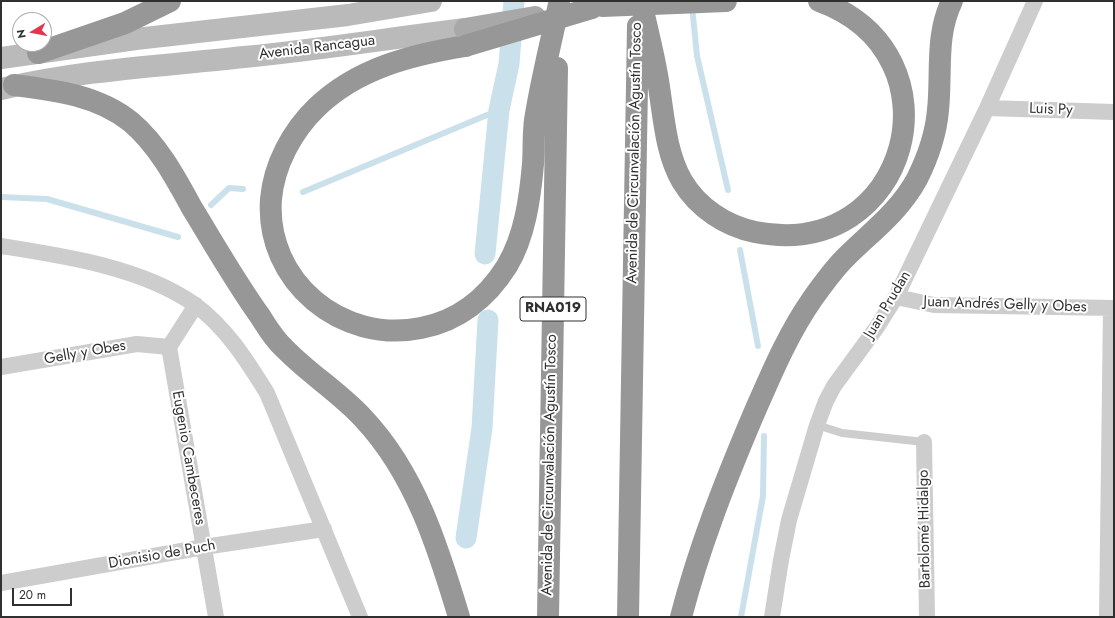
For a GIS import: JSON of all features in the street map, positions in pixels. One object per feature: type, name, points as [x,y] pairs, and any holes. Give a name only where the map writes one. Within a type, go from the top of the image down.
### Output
[{"type":"highway","points":[[38,53],[125,23],[170,1]]},
{"type":"highway","points":[[640,1],[659,87],[663,120],[668,143],[682,181],[692,195],[704,207],[722,220],[750,231],[785,236],[804,234],[840,224],[861,209],[882,187],[892,170],[899,151],[904,129],[904,108],[901,88],[886,51],[874,36],[852,17],[833,6],[819,1]]},
{"type":"highway","name":"Avenida de Circunvalación Agustín Tosco","points":[[628,617],[635,96],[640,1]]},
{"type":"highway","points":[[559,3],[535,122],[533,166],[524,223],[516,246],[498,279],[469,308],[451,319],[408,331],[384,331],[363,328],[344,321],[309,298],[283,261],[276,240],[271,200],[280,160],[290,140],[317,106],[354,79],[397,60],[465,37],[597,7],[727,1]]},
{"type":"highway","points":[[681,617],[701,547],[714,510],[751,420],[788,337],[828,277],[845,258],[883,225],[906,197],[927,156],[935,132],[938,109],[940,42],[944,23],[952,1]]},
{"type":"highway","name":"Avenida de Circunvalación Agustín Tosco","points":[[548,617],[555,109],[559,3]]},
{"type":"highway","points":[[8,87],[72,94],[94,101],[130,121],[146,137],[174,176],[245,295],[271,333],[282,347],[299,363],[351,405],[391,453],[404,473],[421,507],[439,553],[459,617]]},
{"type":"main road","name":"Avenida Rancagua","points":[[1,58],[136,39],[348,15],[431,1]]},
{"type":"main road","points":[[597,7],[633,1]]},
{"type":"main road","name":"Avenida Rancagua","points":[[8,87],[54,78],[143,67],[465,37]]},
{"type":"street","name":"Juan Prudan","points":[[772,617],[780,560],[789,520],[816,426],[834,386],[877,327],[896,297],[987,108],[1035,1]]},
{"type":"street","name":"Luis Py","points":[[987,108],[1114,112]]},
{"type":"street","points":[[1,246],[82,261],[153,280],[196,305],[232,342],[247,360],[267,393],[360,617]]},
{"type":"street","name":"Juan Andrés Gelly y Obes","points":[[896,297],[934,305],[1112,308]]},
{"type":"street","points":[[169,347],[196,305]]},
{"type":"street","points":[[1110,609],[1112,308]]},
{"type":"street","name":"Gelly y Obes","points":[[1,367],[137,344],[169,347]]},
{"type":"street","name":"Eugenio Cambeceres","points":[[169,347],[216,617]]},
{"type":"street","name":"Bartolomé Hidalgo","points":[[924,442],[926,617]]},
{"type":"street","name":"Dionisio de Puch","points":[[1,583],[204,547],[324,529]]},
{"type":"lane","points":[[816,426],[842,433],[924,442]]},
{"type":"waterway","points":[[485,254],[499,110],[509,64],[514,1]]},
{"type":"waterway","points":[[692,6],[697,56],[728,190]]},
{"type":"waterway","points":[[303,192],[499,110]]},
{"type":"waterway","points":[[211,205],[229,188],[243,189]]},
{"type":"waterway","points":[[1,197],[47,199],[178,237]]},
{"type":"waterway","points":[[740,250],[758,346]]},
{"type":"waterway","points":[[466,538],[482,428],[488,320]]},
{"type":"waterway","points":[[741,617],[763,496],[764,436]]}]
